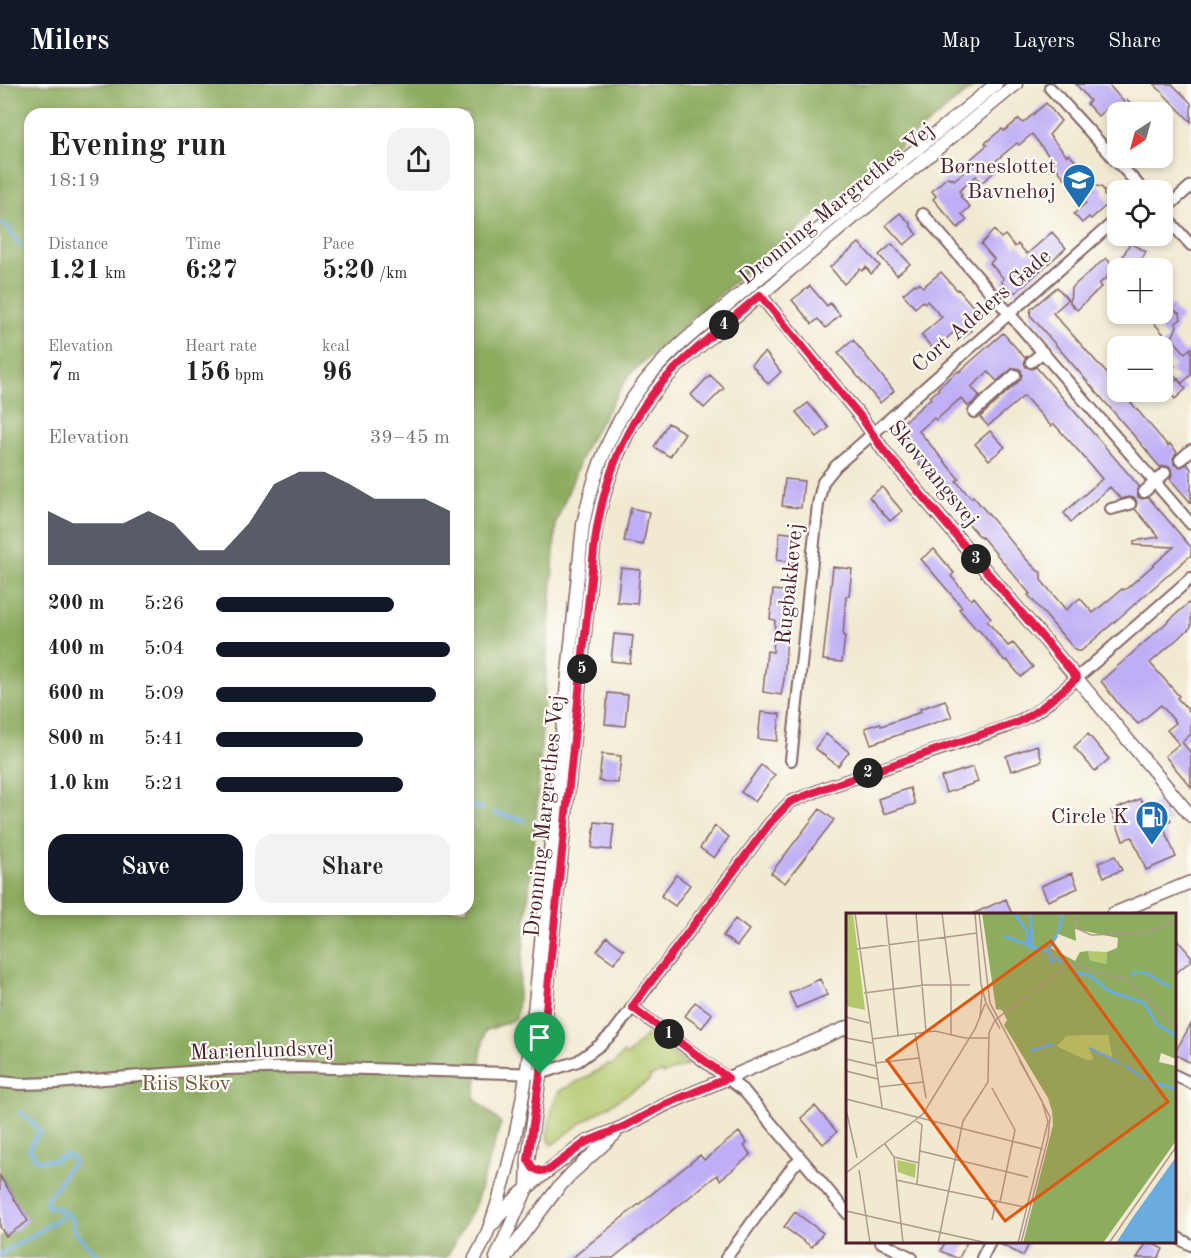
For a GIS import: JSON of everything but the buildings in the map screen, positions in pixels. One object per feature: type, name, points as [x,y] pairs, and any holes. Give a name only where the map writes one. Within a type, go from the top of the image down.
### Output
[{"type":"street","name":"Dronning Margrethes Vej","points":[[488,1232],[516,1136],[527,1073],[583,525],[594,477],[615,427],[642,385],[658,366],[690,336],[996,84]]},
{"type":"street","name":"Dronning Margrethes Vej","points":[[496,1258],[527,1188],[528,1160],[540,1074],[596,527],[607,482],[627,434],[654,393],[694,351],[1016,84]]},
{"type":"street","points":[[1050,88],[1134,180]]},
{"type":"street","points":[[1173,202],[1191,186]]},
{"type":"street","points":[[923,214],[1191,524]]},
{"type":"street","points":[[1173,225],[1191,245]]},
{"type":"street","name":"Cort Adelers Gade","points":[[873,434],[1107,228]]},
{"type":"street","name":"Skovvangsvej","points":[[760,295],[861,417],[884,451],[1191,816]]},
{"type":"street","points":[[1031,362],[1043,352]]},
{"type":"street","points":[[974,412],[1015,375]]},
{"type":"street","name":"Rugbakkevej","points":[[791,760],[819,493],[829,474],[873,434]]},
{"type":"street","points":[[1180,460],[1191,450]]},
{"type":"street","points":[[1144,492],[1165,473]]},
{"type":"street","points":[[1111,509],[1130,504]]},
{"type":"street","points":[[540,1074],[570,1065],[586,1056],[614,1032],[770,823],[790,802],[1018,722],[1031,715],[1077,678],[1191,578]]},
{"type":"street","points":[[1118,913],[1191,882]]},
{"type":"street","points":[[632,1007],[744,1091],[846,1212]]},
{"type":"street","points":[[475,1258],[488,1232],[504,1210],[527,1188],[586,1142],[623,1127],[666,1104],[846,1028]]},
{"type":"street","name":"Marienlundsvej","points":[[0,1082],[56,1083],[225,1069],[298,1067],[540,1074]]},
{"type":"street","points":[[1176,1076],[1191,1083]]},
{"type":"street","points":[[504,1258],[558,1188],[623,1127]]},
{"type":"street","points":[[528,1160],[533,1168],[540,1171],[549,1170]]},
{"type":"street","points":[[726,1258],[793,1166],[801,1160]]},
{"type":"street","points":[[1176,1237],[1191,1245]]},
{"type":"street","points":[[883,1243],[909,1257]]},
{"type":"street","points":[[982,1258],[990,1243]]},
{"type":"green space","name":"Riis Skov","points":[[0,84],[977,84],[744,273],[629,375],[586,446],[556,523],[536,821],[516,1019],[485,1031],[474,1098],[501,1123],[474,1208],[446,1258],[0,1258],[0,1237],[28,1221],[0,1174]]},
{"type":"green space","points":[[646,1035],[688,1065],[649,1077],[650,1080],[580,1124],[552,1145],[547,1138],[552,1108],[559,1091],[608,1064],[611,1066],[624,1053],[627,1056]]},
{"type":"waterway","points":[[0,223],[9,228],[20,246]]},
{"type":"waterway","points":[[474,807],[483,809]]},
{"type":"waterway","points":[[495,813],[524,820]]},
{"type":"waterway","points":[[21,1112],[40,1132],[29,1149],[37,1160],[54,1160],[66,1155],[74,1160],[73,1165],[68,1168],[46,1199],[48,1206],[62,1210],[73,1220],[74,1230],[100,1258]]},
{"type":"waterway","points":[[0,1254],[31,1237],[66,1213]]},
{"type":"place","name":"Børneslottet Bavnehøj","points":[[1079,209]]},
{"type":"place","name":"Circle K","points":[[1152,846]]},
{"type":"route","points":[[760,295],[861,417],[884,451],[1077,678],[1031,715],[1018,722],[790,802],[770,823],[632,1007],[728,1078],[586,1142],[549,1170],[540,1171],[533,1168],[528,1160],[540,1074],[596,527],[607,482],[627,434],[654,393],[687,357],[760,295]]}]
